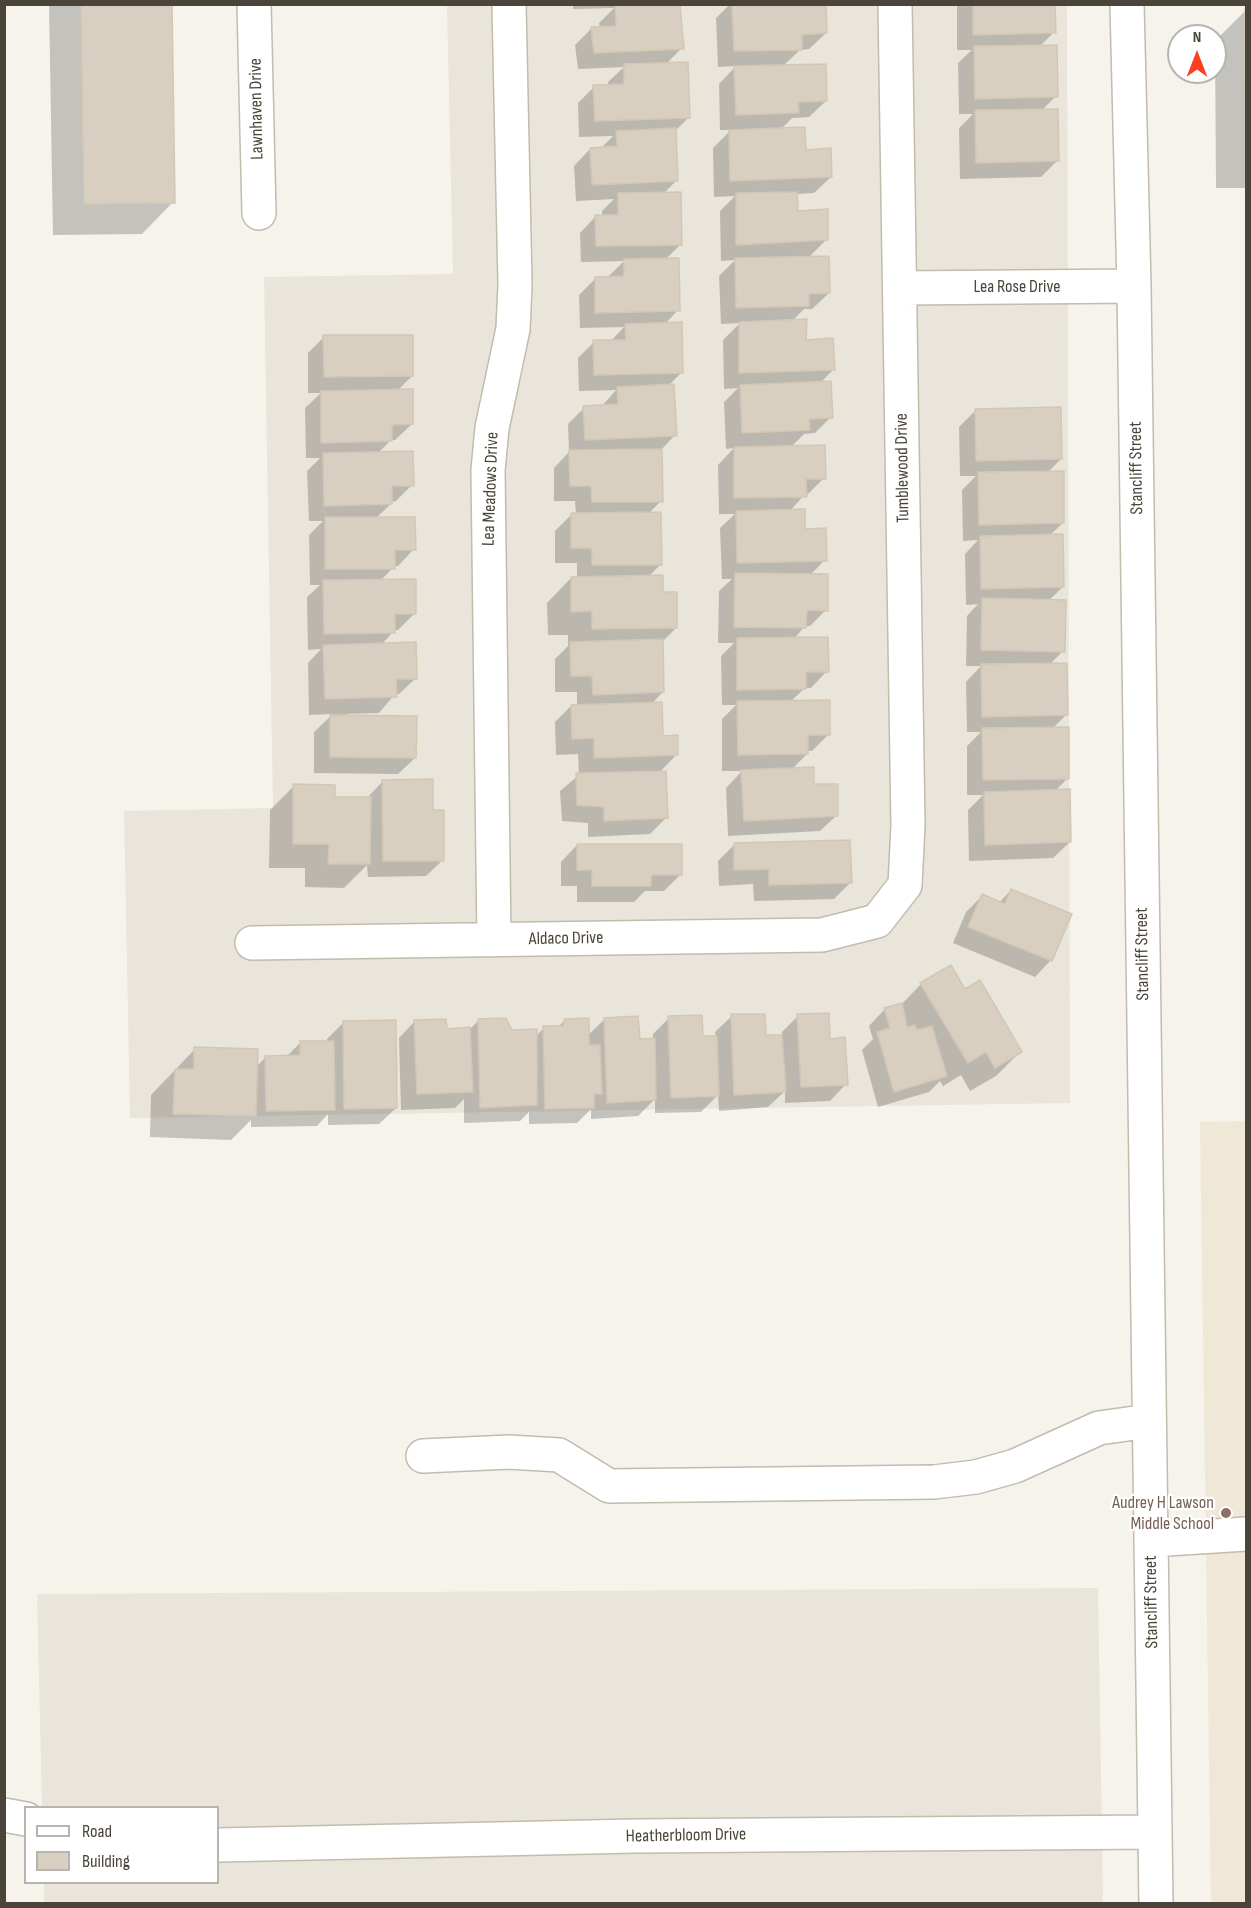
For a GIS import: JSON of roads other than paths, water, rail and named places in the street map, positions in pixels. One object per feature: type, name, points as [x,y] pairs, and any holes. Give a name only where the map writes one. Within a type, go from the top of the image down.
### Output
[{"type":"street","name":"Lawnhaven Drive","points":[[254,4],[259,213]]},
{"type":"street","name":"Lea Meadows Drive","points":[[494,940],[488,470],[492,428],[513,318],[509,4]]},
{"type":"street","name":"Tumblewood Drive","points":[[878,921],[905,885],[908,825],[895,4]]},
{"type":"street","name":"Stancliff Street","points":[[1127,4],[1134,286],[1156,1904]]},
{"type":"street","name":"Lea Rose Drive","points":[[900,288],[1134,286]]},
{"type":"street","name":"Aldaco Drive","points":[[252,944],[822,935],[878,921]]},
{"type":"street","points":[[423,1456],[509,1452],[559,1455],[609,1486],[934,1482],[976,1478],[1005,1469],[1099,1428],[1149,1420]]},
{"type":"street","points":[[1151,1540],[1246,1534]]},
{"type":"street","points":[[4,1815],[24,1820]]},
{"type":"street","name":"Heatherbloom Drive","points":[[219,1845],[624,1836],[1154,1832]]},
{"type":"place","name":"Audrey H Lawson Middle School","points":[[1226,1513]]}]
